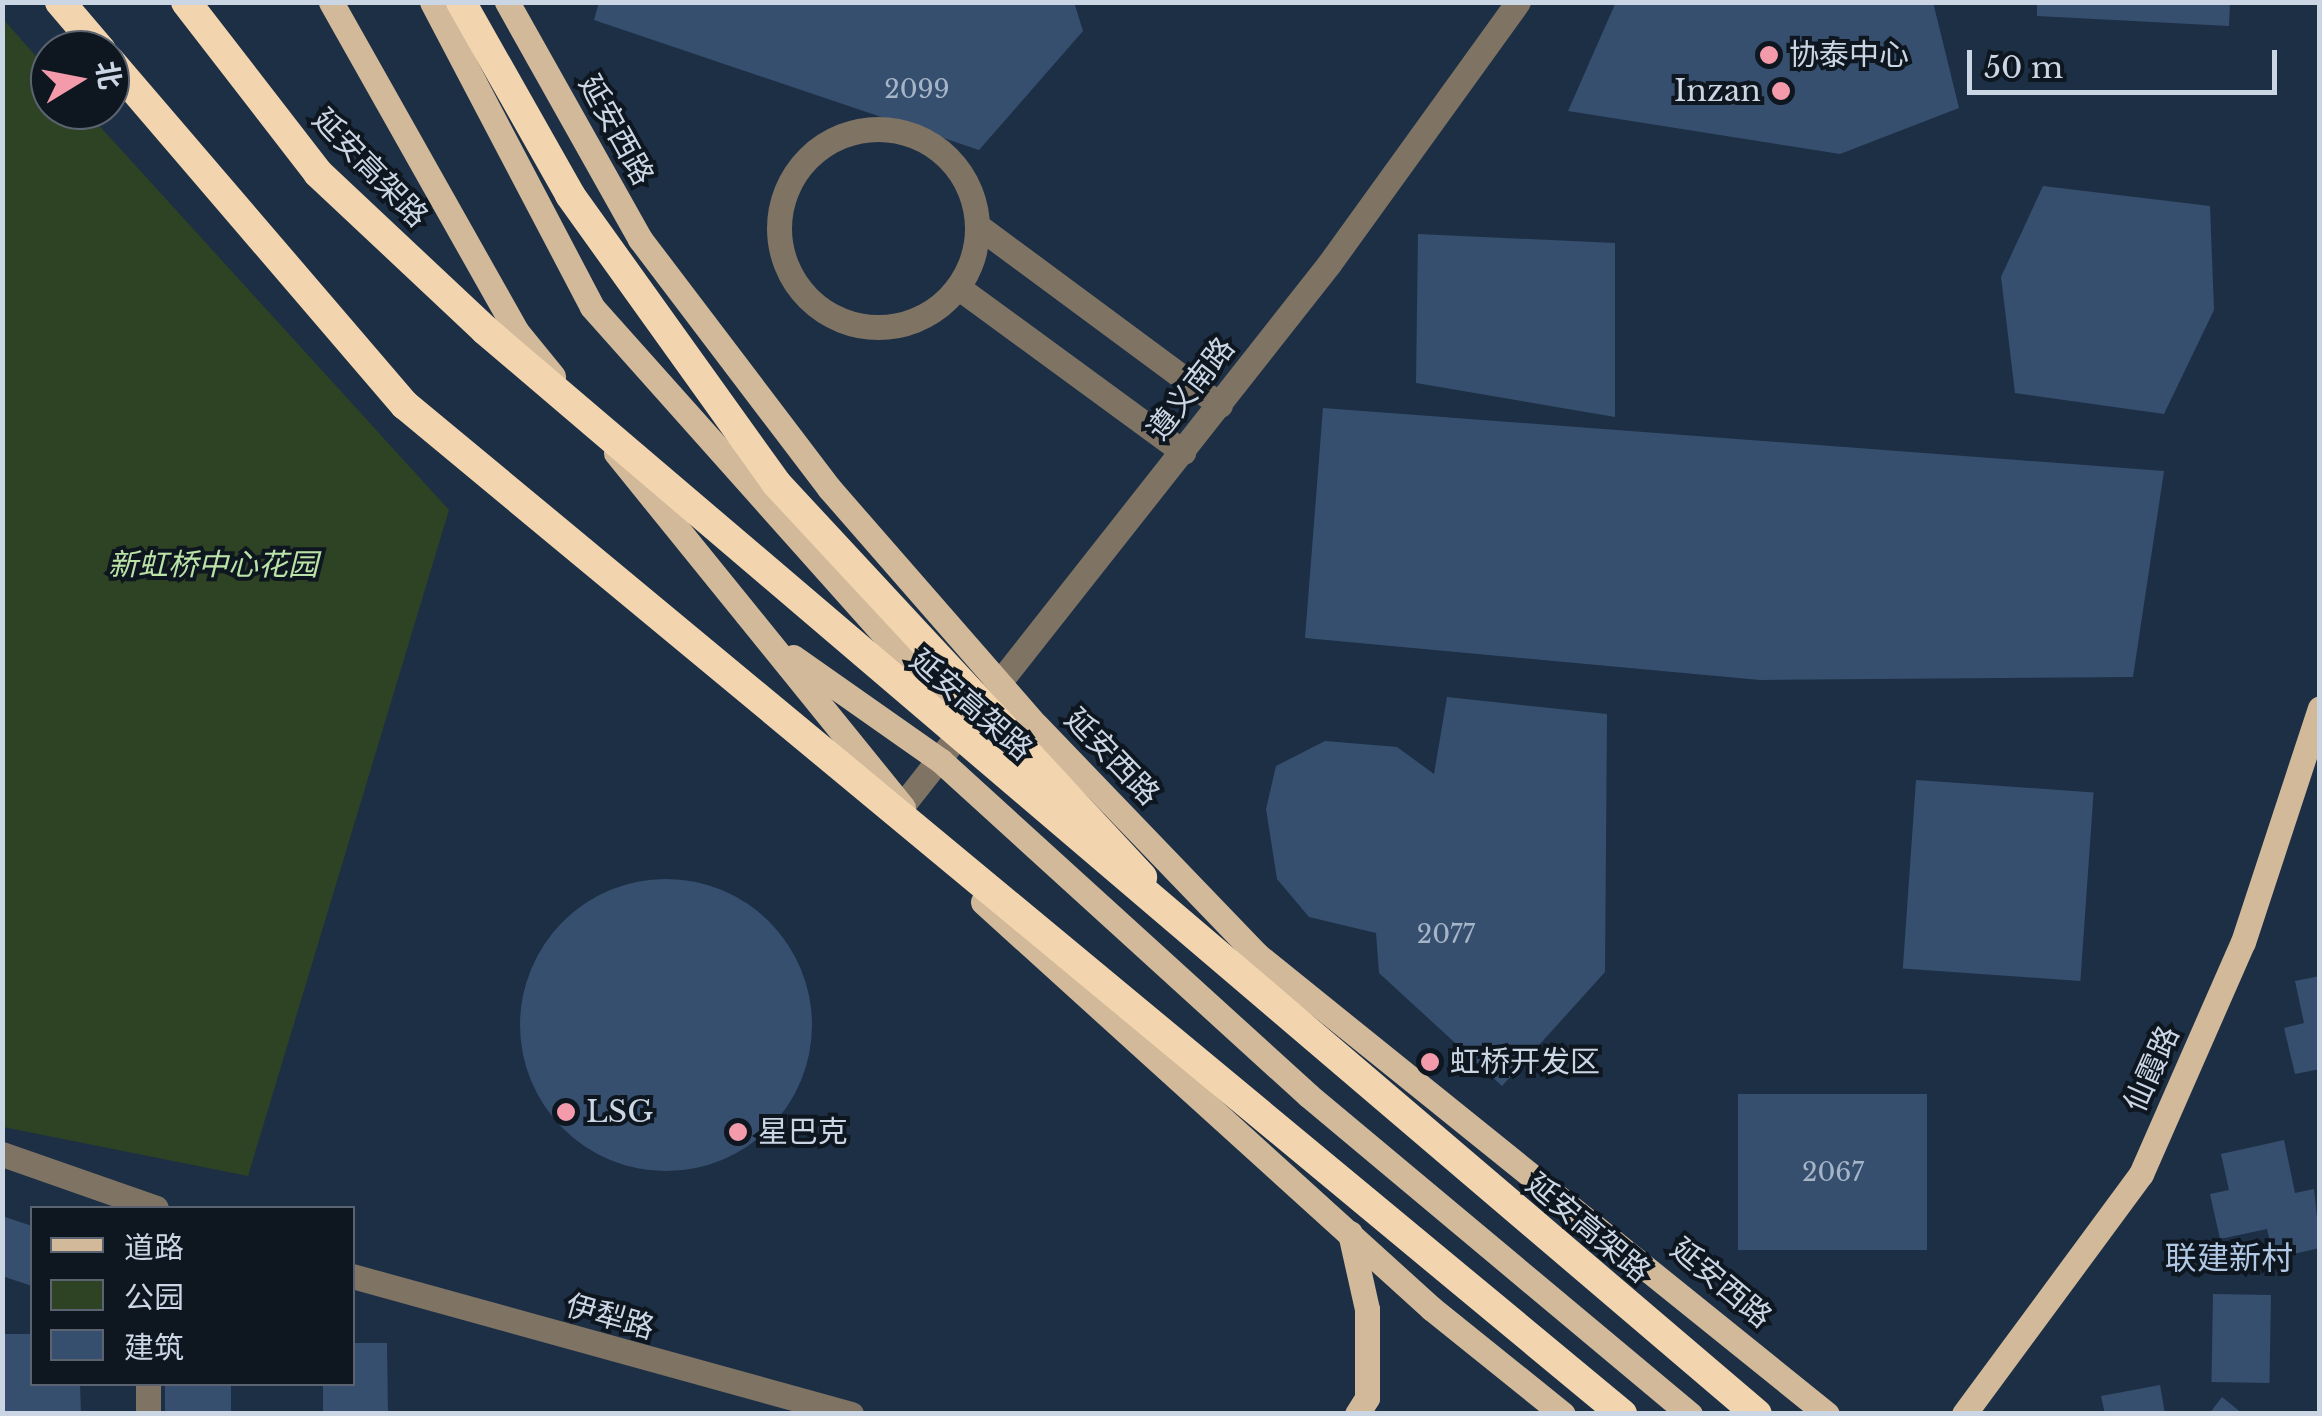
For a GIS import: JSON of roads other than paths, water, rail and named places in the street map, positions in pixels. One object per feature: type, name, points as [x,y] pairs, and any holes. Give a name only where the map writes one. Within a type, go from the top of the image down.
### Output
[{"type":"highway","points":[[60,2],[84,30]]},
{"type":"highway","name":"延安高架路","points":[[186,2],[318,173],[485,330],[1224,968],[1756,1414]]},
{"type":"highway","points":[[461,2],[570,195],[776,483],[1224,968]]},
{"type":"highway","points":[[130,84],[406,405],[1622,1414]]},
{"type":"main road","points":[[331,2],[517,332],[965,886],[1350,1234],[1563,1414]]},
{"type":"main road","points":[[432,2],[592,308],[967,729],[1742,1414]]},
{"type":"main road","name":"延安西路","points":[[508,2],[640,239],[829,488],[1002,686],[1256,954],[1828,1414]]},
{"type":"main road","points":[[768,640],[941,761],[1308,1094],[1690,1414]]},
{"type":"main road","name":"仙霞路","points":[[1964,1414],[2142,1174],[2243,942],[2320,708]]},
{"type":"main road","points":[[1350,1234],[1367,1308],[1367,1398],[1357,1414]]},
{"type":"street","name":"遵义南路","points":[[902,806],[1002,686],[1220,405],[1518,2]]},
{"type":"street","points":[[874,128],[934,145],[972,194],[978,226],[959,288],[903,325],[836,319],[788,272],[781,204],[816,150],[874,128]]},
{"type":"street","points":[[978,226],[1220,405]]},
{"type":"street","points":[[959,288],[1183,452]]},
{"type":"street","points":[[2,1154],[145,1206]]},
{"type":"street","name":"伊犁路","points":[[355,1277],[852,1414]]},
{"type":"street","points":[[148,1386],[148,1414]]},
{"type":"place","name":"协泰中心","points":[[1769,55]]},
{"type":"place","name":"Inzan","points":[[1781,91]]},
{"type":"place","name":"虹桥开发区","points":[[1430,1062]]},
{"type":"place","name":"LSG","points":[[566,1112]]},
{"type":"place","name":"星巴克","points":[[738,1132]]},
{"type":"district","name":"联建新村","points":[[2229,1258]]},
{"type":"park label","name":"新虹桥中心花园","points":[[213,565]]}]
